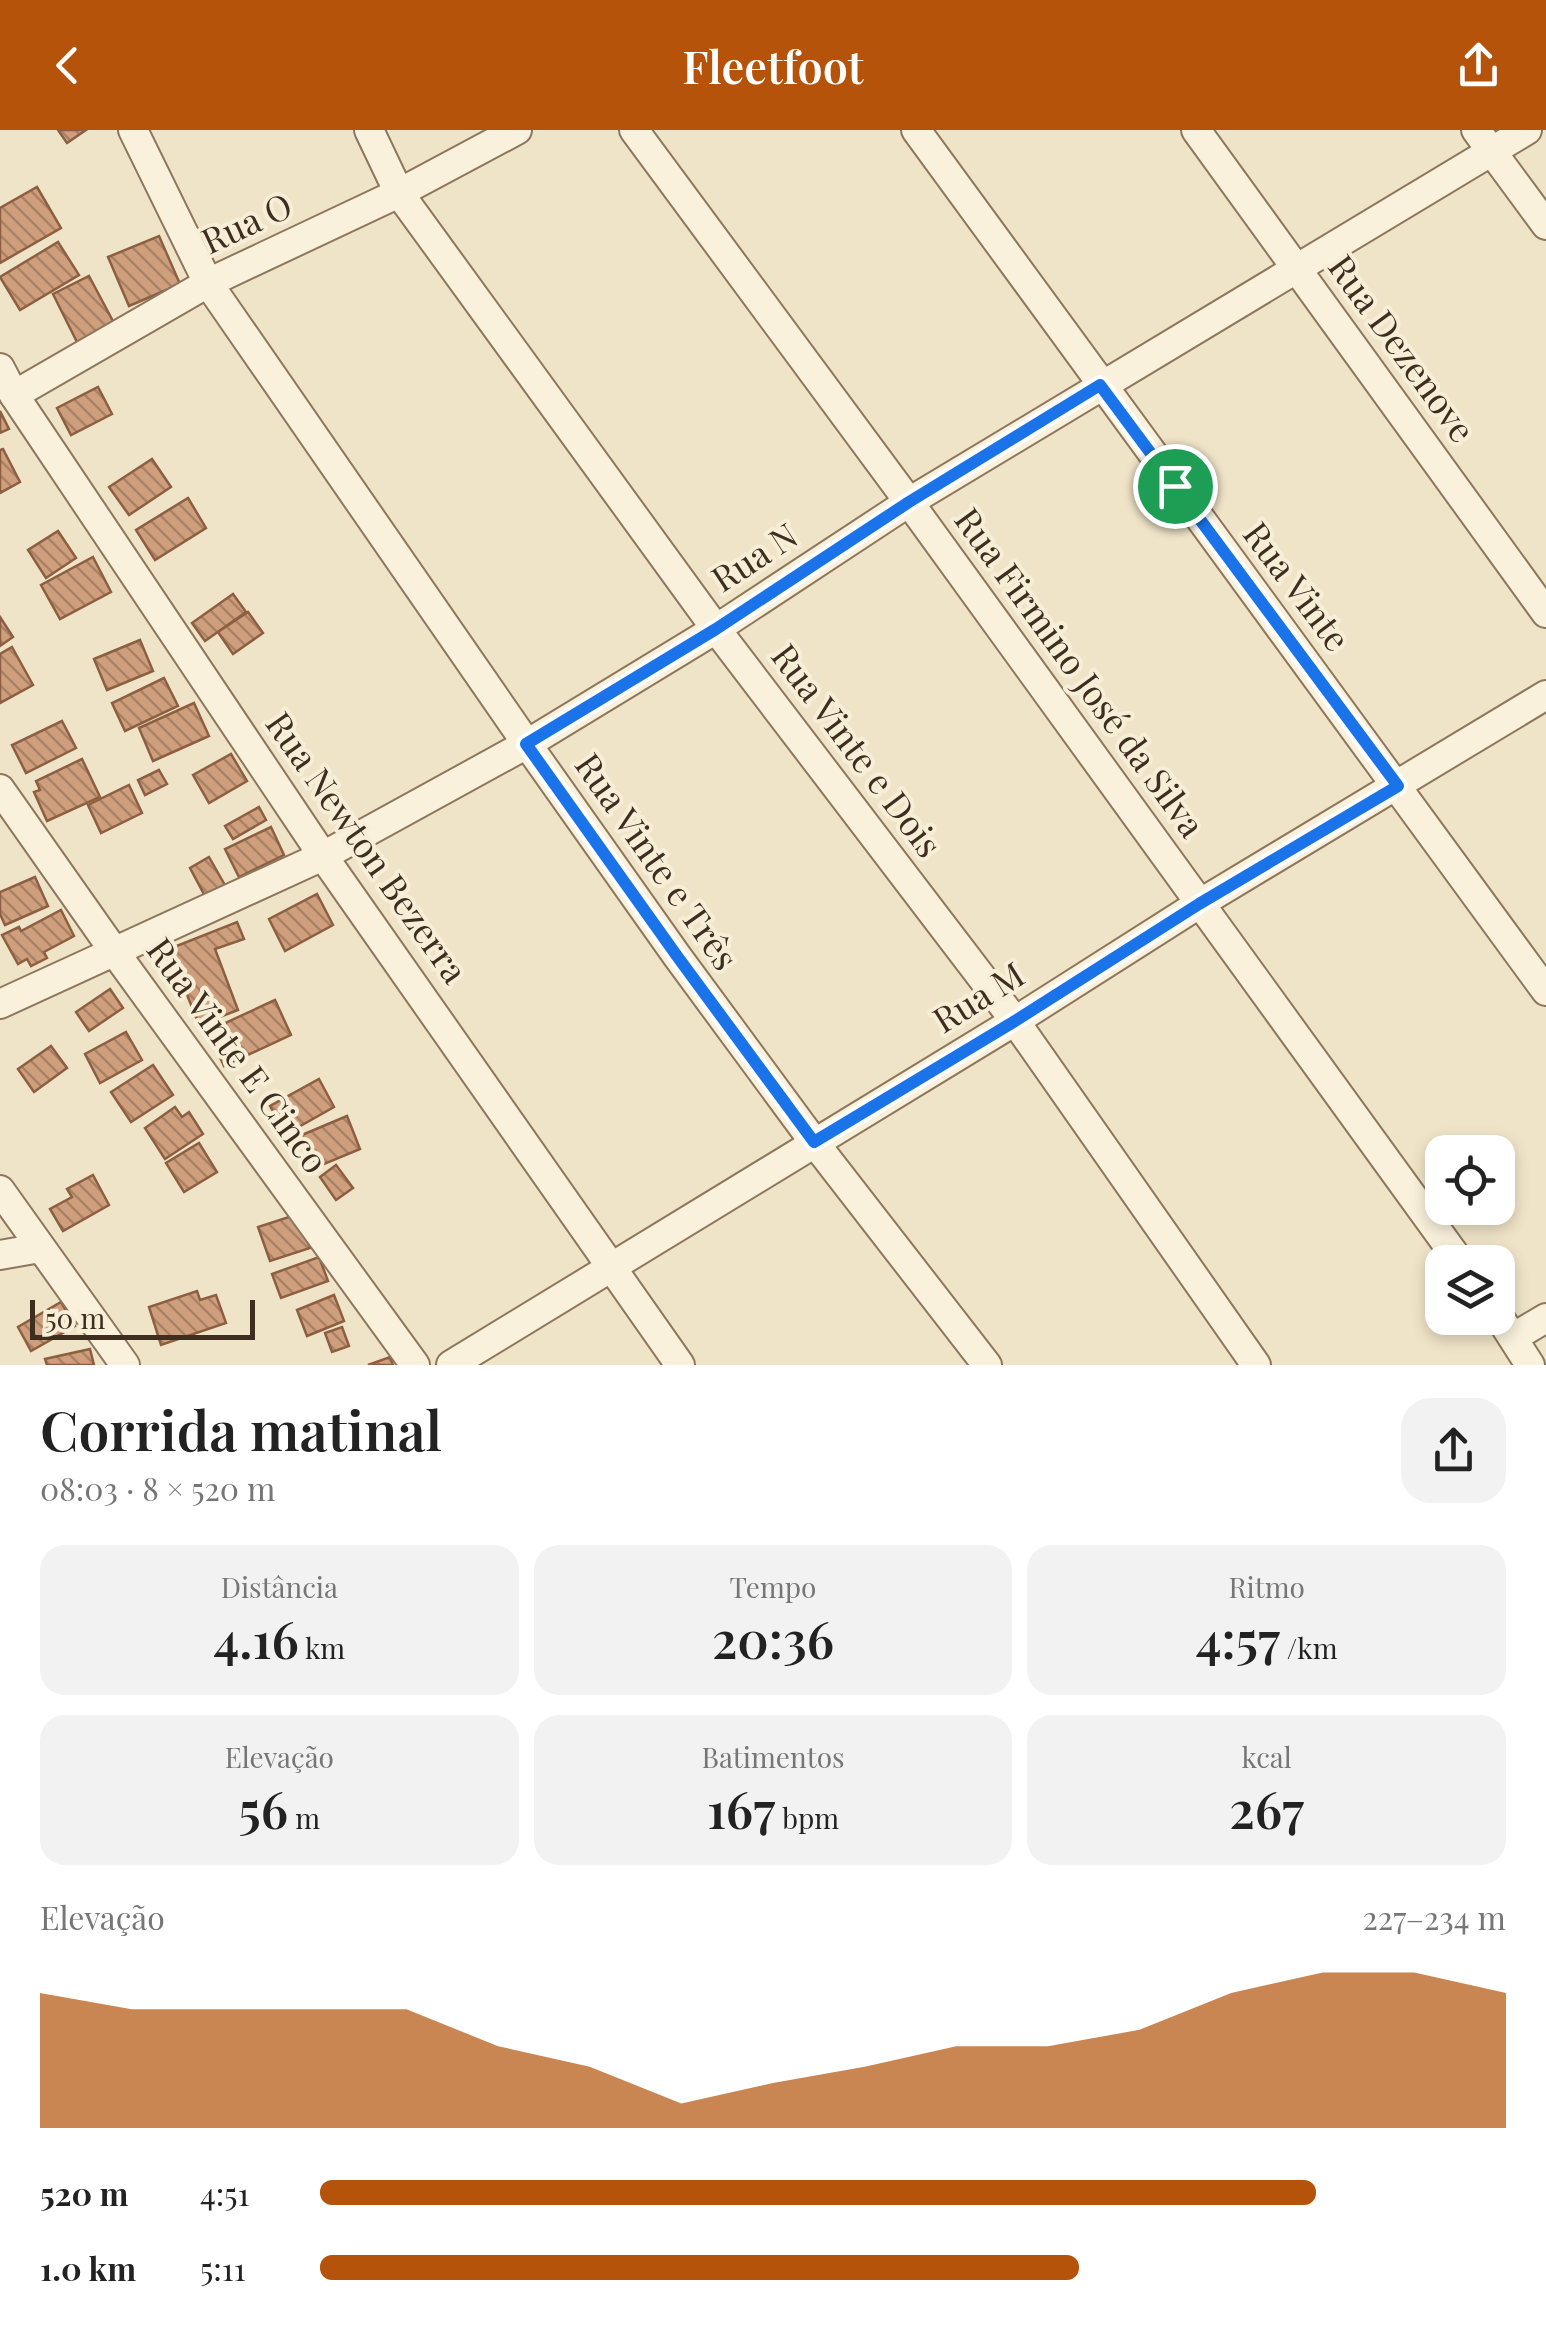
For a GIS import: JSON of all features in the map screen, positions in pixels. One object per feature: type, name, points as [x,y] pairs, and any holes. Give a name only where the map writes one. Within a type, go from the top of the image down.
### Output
[{"type":"street","name":"Rua Vinte e Três","points":[[133,130],[208,283],[526,744],[814,1142],[987,1365]]},
{"type":"street","name":"Rua Vinte e Dois","points":[[369,130],[399,193],[716,629],[1015,1021],[1256,1365]]},
{"type":"street","name":"Rua O","points":[[14,396],[208,283],[399,193],[517,130]]},
{"type":"street","name":"Rua Firmino José da Silva","points":[[634,130],[1448,1245]]},
{"type":"street","name":"Rua Vinte","points":[[916,130],[1546,992]]},
{"type":"street","name":"Rua Dezenove","points":[[1196,130],[1546,612]]},
{"type":"street","name":"Rua N","points":[[0,1004],[323,856],[526,744],[716,629],[909,502],[1296,268],[1485,140],[1527,130]]},
{"type":"street","points":[[1485,140],[1546,225]]},
{"type":"street","name":"Rua Newton Bezerra","points":[[0,368],[14,396],[323,856],[680,1365]]},
{"type":"street","name":"Rua M","points":[[451,1365],[1015,1021],[1199,904],[1546,696]]},
{"type":"street","name":"Rua Vinte E Cinco","points":[[0,789],[416,1365]]},
{"type":"street","points":[[0,1190],[125,1365]]},
{"type":"street","points":[[0,1255],[40,1248]]},
{"type":"street","points":[[1515,1324],[1546,1318]]},
{"type":"street","points":[[1512,1335],[1530,1365]]},
{"type":"building","points":[[58,130],[86,130],[67,143]]},
{"type":"building","points":[[37,187],[61,228],[0,263],[0,208]]},
{"type":"building","points":[[159,236],[180,284],[129,306],[108,257]]},
{"type":"building","points":[[58,242],[79,275],[20,310],[0,277]]},
{"type":"building","points":[[89,276],[115,325],[78,344],[53,294]]},
{"type":"building","points":[[98,387],[112,414],[71,435],[57,408]]},
{"type":"building","points":[[0,411],[9,429],[0,433]]},
{"type":"building","points":[[3,449],[20,482],[0,493],[0,450]]},
{"type":"building","points":[[152,459],[171,487],[129,515],[109,487]]},
{"type":"building","points":[[188,498],[206,528],[155,560],[136,530]]},
{"type":"building","points":[[58,531],[76,558],[46,578],[28,550]]},
{"type":"building","points":[[93,557],[111,592],[60,619],[41,585]]},
{"type":"building","points":[[233,594],[246,612],[205,641],[192,623]]},
{"type":"building","points":[[248,612],[263,633],[233,654],[218,632]]},
{"type":"building","points":[[0,617],[13,637],[0,646]]},
{"type":"building","points":[[140,640],[153,671],[107,690],[94,659]]},
{"type":"building","points":[[12,647],[33,685],[0,703],[0,654]]},
{"type":"building","points":[[164,678],[178,706],[125,731],[112,703]]},
{"type":"building","points":[[194,703],[209,736],[153,761],[139,728]]},
{"type":"building","points":[[62,721],[76,748],[26,773],[12,745]]},
{"type":"building","points":[[231,754],[247,781],[209,803],[193,775]]},
{"type":"building","points":[[82,759],[100,797],[47,821],[34,792],[40,790],[36,781]]},
{"type":"building","points":[[159,770],[167,784],[145,795],[138,780]]},
{"type":"building","points":[[129,785],[142,813],[101,833],[88,805]]},
{"type":"building","points":[[259,807],[266,820],[233,839],[225,826]]},
{"type":"building","points":[[271,827],[284,855],[239,877],[225,849]]},
{"type":"building","points":[[209,857],[226,887],[206,898],[190,868]]},
{"type":"building","points":[[35,877],[48,906],[5,925],[0,914],[0,892]]},
{"type":"building","points":[[317,894],[333,925],[285,951],[269,919]]},
{"type":"building","points":[[61,910],[74,936],[44,952],[47,958],[31,966],[27,959],[18,964],[2,935],[19,927],[21,931]]},
{"type":"building","points":[[237,922],[244,939],[215,949],[238,1010],[199,1025],[169,949]]},
{"type":"building","points":[[110,989],[123,1008],[89,1031],[76,1012]]},
{"type":"building","points":[[275,1000],[291,1035],[224,1066],[208,1031]]},
{"type":"building","points":[[126,1032],[142,1060],[100,1083],[85,1054]]},
{"type":"building","points":[[51,1046],[67,1068],[34,1092],[18,1069]]},
{"type":"building","points":[[153,1065],[173,1095],[131,1122],[111,1092]]},
{"type":"building","points":[[319,1079],[334,1107],[286,1134],[270,1106]]},
{"type":"building","points":[[175,1107],[182,1117],[189,1112],[203,1134],[165,1159],[145,1128]]},
{"type":"building","points":[[347,1116],[360,1149],[317,1167],[302,1135]]},
{"type":"building","points":[[199,1143],[217,1172],[184,1192],[166,1163]]},
{"type":"building","points":[[336,1165],[353,1188],[336,1200],[320,1177]]},
{"type":"building","points":[[93,1175],[109,1205],[63,1231],[50,1209],[72,1197],[67,1189]]},
{"type":"building","points":[[298,1214],[310,1248],[270,1261],[258,1227]]},
{"type":"building","points":[[319,1257],[328,1281],[281,1298],[272,1274]]},
{"type":"building","points":[[197,1291],[200,1300],[216,1295],[226,1323],[161,1345],[149,1307]]},
{"type":"building","points":[[334,1295],[344,1321],[307,1336],[297,1310]]},
{"type":"building","points":[[61,1302],[75,1326],[31,1351],[18,1327]]},
{"type":"building","points":[[342,1327],[349,1346],[332,1352],[325,1333]]},
{"type":"building","points":[[90,1349],[94,1365],[47,1365],[45,1359]]},
{"type":"building","points":[[390,1357],[393,1365],[368,1365]]},
{"type":"route","points":[[1100,385],[1175,486],[1398,786],[814,1142],[526,744],[716,629],[909,502],[1100,385]]}]
